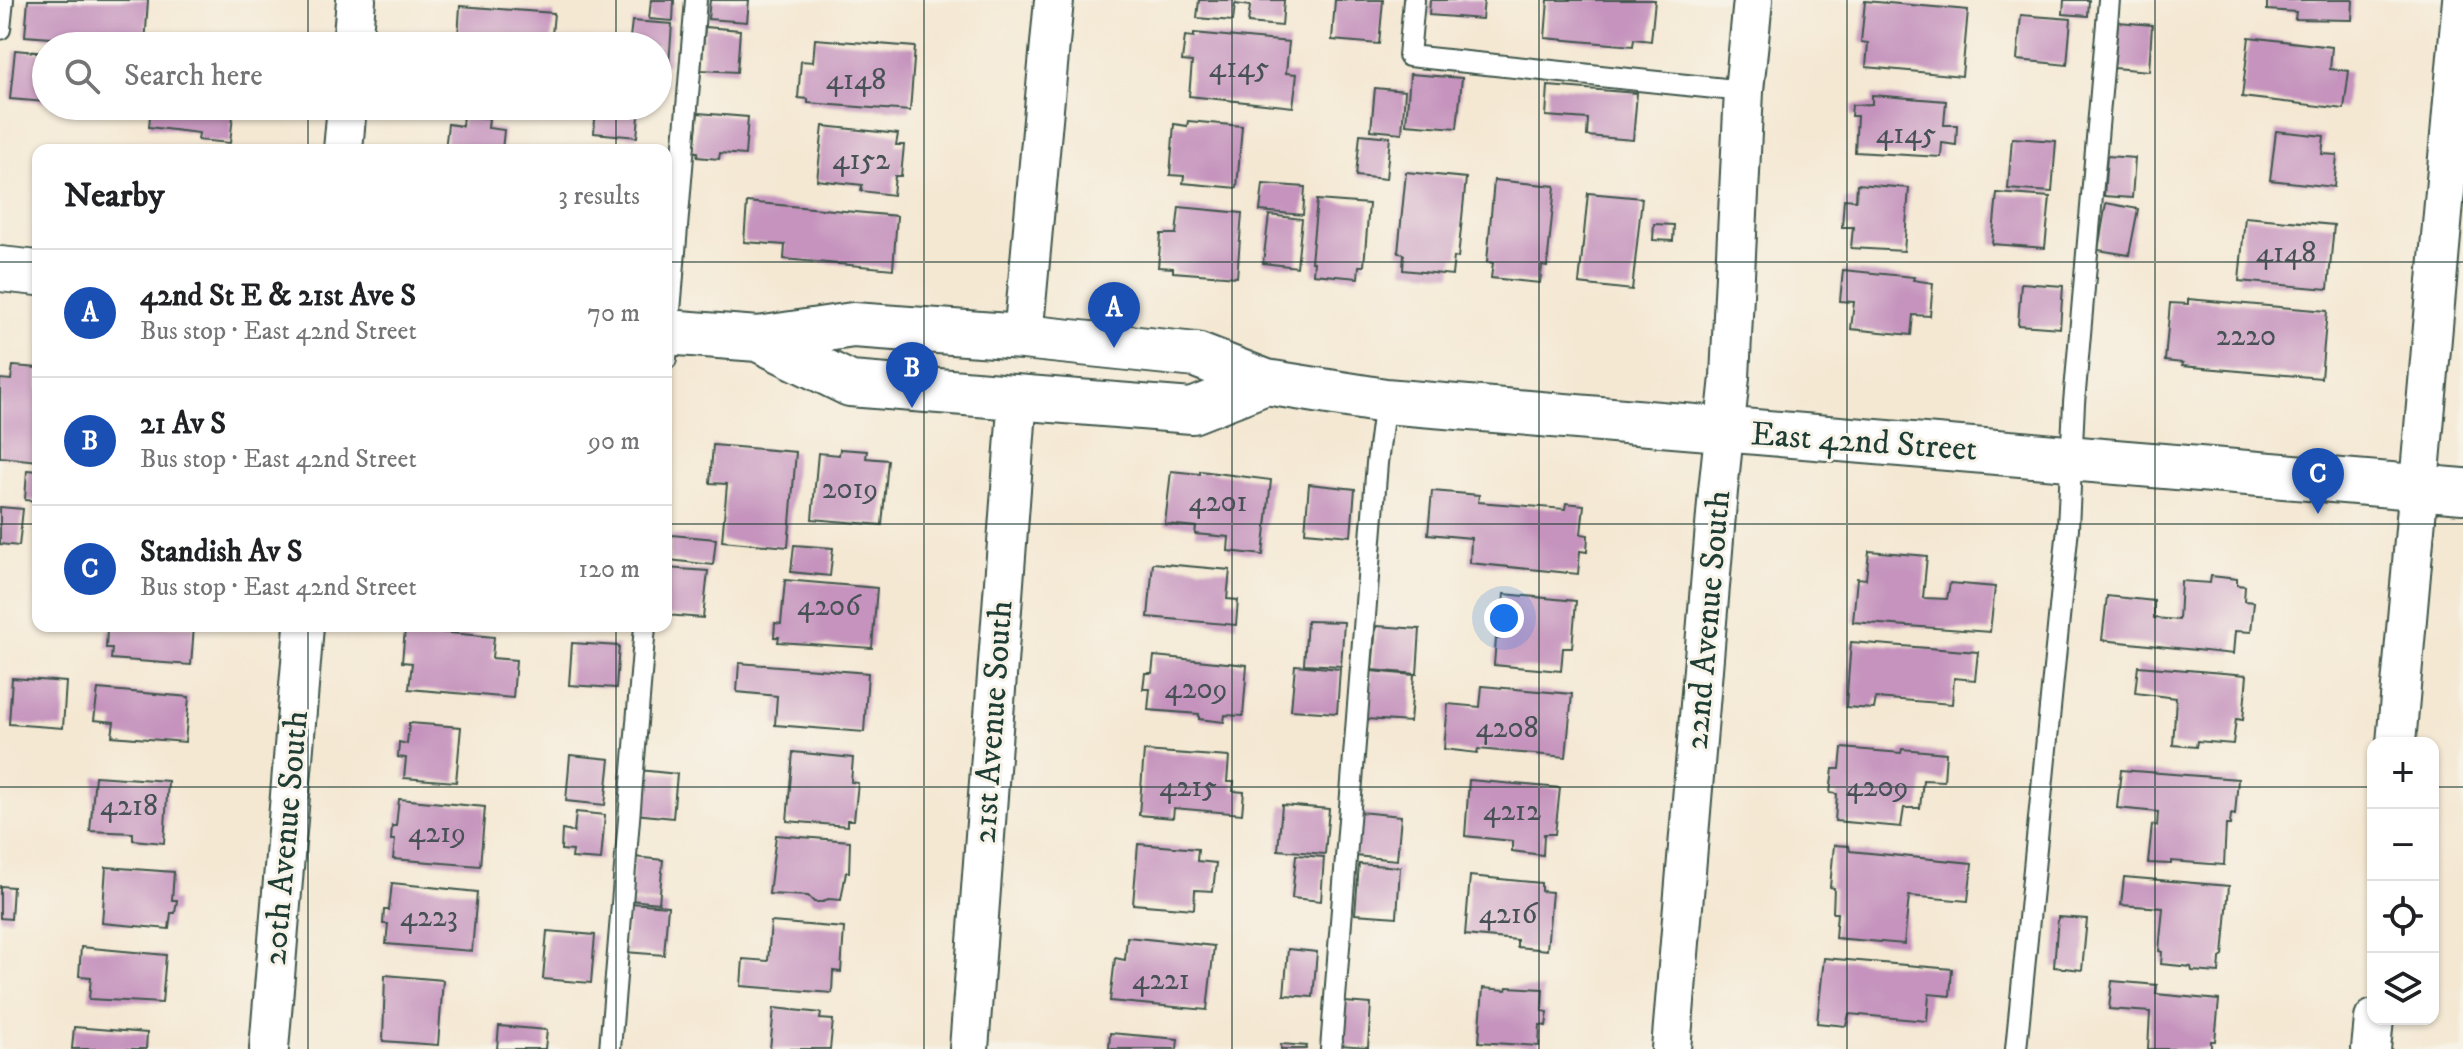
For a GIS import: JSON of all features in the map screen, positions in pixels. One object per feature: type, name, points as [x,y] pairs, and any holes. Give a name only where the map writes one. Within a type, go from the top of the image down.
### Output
[{"type":"street","points":[[353,32],[356,0]]},
{"type":"street","points":[[1023,337],[1054,0]]},
{"type":"street","name":"22nd Avenue South","points":[[1671,1049],[1730,377],[1744,91],[1753,0]]},
{"type":"street","points":[[2397,737],[2462,0]]},
{"type":"street","points":[[344,144],[346,120]]},
{"type":"street","points":[[0,269],[32,272]]},
{"type":"street","name":"East 42nd Street","points":[[672,341],[758,339],[853,325],[1023,337],[1196,355],[1266,382],[1385,401],[2463,491]]},
{"type":"street","name":"East 42nd Street","points":[[758,339],[850,384],[1192,411],[1266,382]]},
{"type":"street","name":"21st Avenue South","points":[[969,1049],[1018,396]]},
{"type":"street","name":"20th Avenue South","points":[[269,1049],[304,632]]},
{"type":"street","points":[[2371,1049],[2373,1025]]},
{"type":"lane","points":[[0,29],[3,0]]},
{"type":"lane","points":[[672,273],[696,0]]},
{"type":"lane","points":[[1414,0],[1409,56],[1744,91]]},
{"type":"lane","points":[[2016,1049],[2068,528],[2071,458],[2109,0]]},
{"type":"lane","points":[[1331,1049],[1377,463],[1385,401]]},
{"type":"lane","points":[[610,1049],[645,632]]},
{"type":"building","points":[[28,0],[148,0],[146,32],[32,32],[32,37],[25,36]]},
{"type":"building","points":[[651,0],[674,0],[673,21],[649,19]]},
{"type":"building","points":[[710,0],[749,0],[747,22],[708,19]]},
{"type":"building","points":[[1199,0],[1284,0],[1282,26],[1248,23],[1250,6],[1235,4],[1233,21],[1197,18]]},
{"type":"building","points":[[1335,0],[1383,0],[1379,44],[1332,40]]},
{"type":"building","points":[[1430,0],[1484,0],[1482,19],[1429,15]]},
{"type":"building","points":[[1548,0],[1655,0],[1651,41],[1634,39],[1633,46],[1545,38]]},
{"type":"building","points":[[2064,0],[2089,0],[2088,16],[2063,14]]},
{"type":"building","points":[[2267,0],[2353,0],[2352,20],[2295,19],[2296,12],[2267,10]]},
{"type":"building","points":[[1865,1],[1968,10],[1962,76],[1866,67],[1868,43],[1861,42]]},
{"type":"building","points":[[460,6],[554,13],[552,32],[458,32]]},
{"type":"building","points":[[2021,15],[2071,19],[2067,65],[2017,60]]},
{"type":"building","points":[[632,21],[672,24],[671,32],[631,32]]},
{"type":"building","points":[[2118,22],[2152,25],[2149,71],[2114,68]]},
{"type":"building","points":[[705,27],[740,30],[737,72],[701,70]]},
{"type":"building","points":[[1194,33],[1289,42],[1286,73],[1297,74],[1293,107],[1189,96],[1192,62],[1182,61],[1185,36],[1194,37]]},
{"type":"building","points":[[2249,37],[2332,47],[2330,69],[2349,71],[2344,109],[2242,97]]},
{"type":"building","points":[[815,39],[915,47],[910,111],[808,103],[808,99],[798,98],[801,61],[813,62]]},
{"type":"building","points":[[15,50],[32,52],[32,101],[10,99]]},
{"type":"building","points":[[1410,74],[1462,78],[1457,128],[1406,124]]},
{"type":"building","points":[[1548,86],[1637,93],[1633,140],[1587,136],[1588,119],[1546,116]]},
{"type":"building","points":[[1375,88],[1405,91],[1402,133],[1371,130]]},
{"type":"building","points":[[1872,95],[1946,101],[1944,125],[1957,125],[1956,145],[1942,143],[1941,157],[1855,152],[1857,116],[1851,116],[1852,105],[1872,104]]},
{"type":"building","points":[[698,113],[748,117],[745,155],[720,153],[719,159],[697,157],[698,152],[694,152]]},
{"type":"building","points":[[150,120],[232,120],[230,143],[198,140],[199,133],[149,127]]},
{"type":"building","points":[[463,120],[489,120],[488,128],[504,130],[503,144],[446,144],[448,124],[462,126]]},
{"type":"building","points":[[595,120],[639,120],[637,137],[594,133]]},
{"type":"building","points":[[1188,121],[1242,126],[1237,188],[1183,183],[1184,176],[1170,175],[1174,124],[1187,126]]},
{"type":"building","points":[[823,126],[898,134],[896,145],[904,145],[901,176],[895,176],[893,195],[861,191],[862,185],[817,180]]},
{"type":"building","points":[[2276,131],[2324,136],[2322,154],[2337,155],[2334,187],[2270,180]]},
{"type":"building","points":[[1360,134],[1390,137],[1386,179],[1356,176]]},
{"type":"building","points":[[2012,138],[2056,141],[2052,192],[2008,189]]},
{"type":"building","points":[[2107,156],[2135,158],[2132,198],[2104,196]]},
{"type":"building","points":[[1406,172],[1466,178],[1458,258],[1454,257],[1452,275],[1403,270],[1404,254],[1398,253]]},
{"type":"building","points":[[1494,180],[1555,186],[1547,267],[1542,266],[1540,283],[1491,278],[1493,263],[1487,262]]},
{"type":"building","points":[[1263,184],[1305,187],[1303,215],[1260,211]]},
{"type":"building","points":[[1857,184],[1909,188],[1904,251],[1851,248],[1853,227],[1842,227],[1844,199],[1856,200]]},
{"type":"building","points":[[1588,193],[1642,198],[1632,290],[1579,284]]},
{"type":"building","points":[[1997,193],[2050,197],[2045,248],[1992,244]]},
{"type":"building","points":[[1317,200],[1369,204],[1364,266],[1359,266],[1358,278],[1313,274],[1314,262],[1311,262]]},
{"type":"building","points":[[747,202],[897,216],[893,269],[784,259],[785,245],[744,242]]},
{"type":"building","points":[[2106,203],[2138,209],[2129,255],[2098,250]]},
{"type":"building","points":[[1179,207],[1242,213],[1237,277],[1173,272],[1173,268],[1158,267],[1161,234],[1176,234]]},
{"type":"building","points":[[1269,215],[1302,219],[1297,267],[1263,263]]},
{"type":"building","points":[[2245,217],[2334,225],[2328,289],[2239,281]]},
{"type":"building","points":[[1654,224],[1674,225],[1673,241],[1653,240]]},
{"type":"building","points":[[1843,270],[1914,277],[1913,280],[1933,283],[1930,316],[1913,315],[1911,335],[1851,329],[1854,302],[1840,301]]},
{"type":"building","points":[[2021,283],[2063,286],[2060,328],[2018,325]]},
{"type":"building","points":[[2188,299],[2327,311],[2321,378],[2182,366],[2183,363],[2165,361],[2170,303],[2188,304]]},
{"type":"building","points":[[13,366],[32,368],[32,460],[0,457],[0,379],[11,380]]},
{"type":"building","points":[[713,445],[796,452],[788,547],[722,541],[727,484],[710,483]]},
{"type":"building","points":[[840,449],[867,451],[866,458],[888,460],[882,525],[812,519],[818,453],[839,455]]},
{"type":"building","points":[[27,470],[32,470],[32,501],[25,500]]},
{"type":"building","points":[[1171,471],[1200,474],[1200,471],[1271,480],[1263,555],[1228,551],[1229,537],[1195,534],[1196,527],[1165,524]]},
{"type":"building","points":[[1309,484],[1355,489],[1351,536],[1305,532]]},
{"type":"building","points":[[1432,491],[1479,495],[1478,502],[1565,509],[1566,503],[1584,505],[1581,534],[1588,535],[1587,552],[1580,551],[1578,574],[1470,563],[1471,538],[1428,534]]},
{"type":"building","points":[[0,507],[23,509],[19,546],[0,544]]},
{"type":"building","points":[[672,535],[716,539],[713,565],[672,560]]},
{"type":"building","points":[[794,545],[833,548],[830,576],[791,572]]},
{"type":"building","points":[[1869,551],[1927,556],[1923,598],[1947,599],[1950,583],[1995,587],[1990,632],[1853,622],[1857,578],[1866,579]]},
{"type":"building","points":[[1153,563],[1230,570],[1227,599],[1238,600],[1236,625],[1148,617]]},
{"type":"building","points":[[672,568],[708,571],[703,618],[672,615]]},
{"type":"building","points":[[2211,576],[2237,579],[2237,585],[2245,586],[2244,601],[2254,602],[2251,632],[2235,631],[2233,654],[2102,640],[2107,596],[2154,601],[2154,618],[2179,620],[2181,581],[2210,583]]},
{"type":"building","points":[[785,580],[877,588],[872,648],[778,642],[779,637],[774,637],[775,623],[781,624]]},
{"type":"building","points":[[1504,594],[1576,601],[1572,648],[1563,648],[1561,671],[1494,665]]},
{"type":"building","points":[[1307,621],[1344,622],[1341,666],[1304,664]]},
{"type":"building","points":[[1376,626],[1420,629],[1417,674],[1372,670]]},
{"type":"building","points":[[107,632],[194,632],[191,665],[111,659],[112,648],[106,648]]},
{"type":"building","points":[[405,632],[494,637],[492,658],[516,660],[513,698],[409,689],[412,663],[402,662]]},
{"type":"building","points":[[1851,642],[1978,652],[1975,680],[1954,678],[1952,704],[1876,698],[1874,709],[1846,707]]},
{"type":"building","points":[[572,643],[619,646],[616,688],[569,685]]},
{"type":"building","points":[[1154,656],[1247,665],[1243,716],[1225,715],[1224,722],[1199,719],[1199,714],[1148,710],[1150,689],[1143,689],[1145,673],[1152,673]]},
{"type":"building","points":[[739,663],[868,673],[864,732],[775,725],[777,696],[737,692]]},
{"type":"building","points":[[1295,665],[1340,669],[1337,713],[1291,710]]},
{"type":"building","points":[[2138,666],[2247,675],[2243,720],[2236,719],[2233,744],[2197,741],[2196,747],[2173,745],[2176,698],[2135,693]]},
{"type":"building","points":[[1371,671],[1414,675],[1410,722],[1367,719]]},
{"type":"building","points":[[12,678],[66,682],[63,728],[9,724]]},
{"type":"building","points":[[1482,686],[1572,694],[1566,757],[1444,749],[1448,704],[1480,707]]},
{"type":"building","points":[[98,689],[189,697],[185,742],[112,736],[114,722],[94,720]]},
{"type":"building","points":[[409,723],[461,727],[456,782],[404,778],[406,758],[398,757],[399,742],[407,744]]},
{"type":"building","points":[[1842,748],[1946,753],[1944,781],[1923,780],[1920,808],[1904,808],[1901,827],[1835,821],[1837,794],[1830,793],[1833,769],[1840,769]]},
{"type":"building","points":[[1144,751],[1229,757],[1227,782],[1234,782],[1233,791],[1244,792],[1242,814],[1174,808],[1173,818],[1139,815]]},
{"type":"building","points":[[793,752],[853,758],[851,782],[858,783],[854,820],[847,820],[847,826],[787,821]]},
{"type":"building","points":[[570,755],[610,759],[605,805],[566,801]]},
{"type":"building","points":[[639,770],[677,774],[673,818],[635,814]]},
{"type":"building","points":[[2121,770],[2238,779],[2235,815],[2231,814],[2230,825],[2226,825],[2224,865],[2171,861],[2171,864],[2148,863],[2152,825],[2157,826],[2158,812],[2117,808]]},
{"type":"building","points":[[95,776],[168,781],[164,843],[133,840],[133,833],[90,831]]},
{"type":"building","points":[[1469,780],[1560,788],[1555,834],[1544,834],[1543,855],[1512,851],[1512,841],[1465,836]]},
{"type":"building","points":[[399,799],[485,807],[480,866],[393,859],[395,840],[391,840],[392,826],[396,826]]},
{"type":"building","points":[[1282,805],[1329,809],[1325,854],[1278,850]]},
{"type":"building","points":[[576,812],[605,815],[601,860],[572,858],[573,851],[561,850],[562,830],[574,832]]},
{"type":"building","points":[[1359,812],[1401,816],[1397,860],[1355,856]]},
{"type":"building","points":[[776,835],[850,841],[849,872],[846,872],[841,900],[814,902],[808,896],[769,894]]},
{"type":"building","points":[[1138,844],[1198,849],[1197,861],[1216,863],[1213,891],[1195,890],[1194,909],[1133,904]]},
{"type":"building","points":[[1834,845],[1849,846],[1850,851],[1972,863],[1968,901],[1909,896],[1904,944],[1835,938],[1837,913],[1833,913],[1834,888],[1830,887]]},
{"type":"building","points":[[1296,855],[1324,857],[1321,901],[1292,898]]},
{"type":"building","points":[[634,857],[663,860],[659,903],[630,900]]},
{"type":"building","points":[[1359,864],[1400,867],[1397,917],[1355,914]]},
{"type":"building","points":[[106,867],[174,872],[172,900],[177,900],[169,929],[102,923]]},
{"type":"building","points":[[1470,876],[1541,883],[1541,891],[1552,892],[1547,950],[1517,947],[1517,940],[1465,935]]},
{"type":"building","points":[[2124,877],[2229,886],[2219,973],[2161,964],[2162,952],[2159,951],[2163,908],[2121,905]]},
{"type":"building","points":[[392,883],[477,892],[472,951],[386,944],[388,924],[383,924],[384,910],[389,910]]},
{"type":"building","points":[[0,886],[13,887],[11,919],[0,918]]},
{"type":"building","points":[[630,903],[668,906],[664,955],[625,952]]},
{"type":"building","points":[[2058,917],[2087,919],[2082,970],[2054,967]]},
{"type":"building","points":[[771,922],[844,928],[841,972],[833,971],[832,993],[741,986],[743,959],[768,961]]},
{"type":"building","points":[[547,931],[595,935],[591,983],[543,979]]},
{"type":"building","points":[[1127,937],[1214,946],[1207,1010],[1110,1001],[1115,958],[1125,960]]},
{"type":"building","points":[[81,947],[166,955],[162,1003],[89,999],[91,977],[79,976]]},
{"type":"building","points":[[1288,949],[1317,952],[1313,997],[1284,995]]},
{"type":"building","points":[[1824,958],[1952,969],[1950,996],[1929,994],[1927,1021],[1849,1014],[1846,1026],[1817,1023]]},
{"type":"building","points":[[385,975],[443,980],[438,1045],[383,1041]]},
{"type":"building","points":[[2112,981],[2157,985],[2156,994],[2219,1000],[2215,1041],[2211,1041],[2211,1049],[2148,1049],[2150,1012],[2109,1009]]},
{"type":"building","points":[[1507,987],[1543,989],[1542,1011],[1548,1012],[1546,1026],[1540,1025],[1539,1046],[1479,1042],[1483,988],[1506,990]]},
{"type":"building","points":[[1344,1002],[1371,1004],[1368,1047],[1339,1045]]},
{"type":"building","points":[[774,1008],[821,1013],[820,1019],[833,1020],[830,1049],[770,1049]]},
{"type":"building","points":[[499,1026],[547,1030],[545,1049],[497,1049]]},
{"type":"building","points":[[74,1027],[147,1033],[146,1049],[72,1049]]},
{"type":"building","points":[[1110,1033],[1178,1039],[1177,1049],[1109,1049]]},
{"type":"building","points":[[1281,1044],[1307,1046],[1306,1049],[1281,1049]]},
{"type":"place","name":"42nd St E & 21st Ave S","points":[[1114,348]]},
{"type":"place","name":"21 Av S","points":[[912,408]]},
{"type":"place","name":"Standish Av S","points":[[2318,514]]}]
